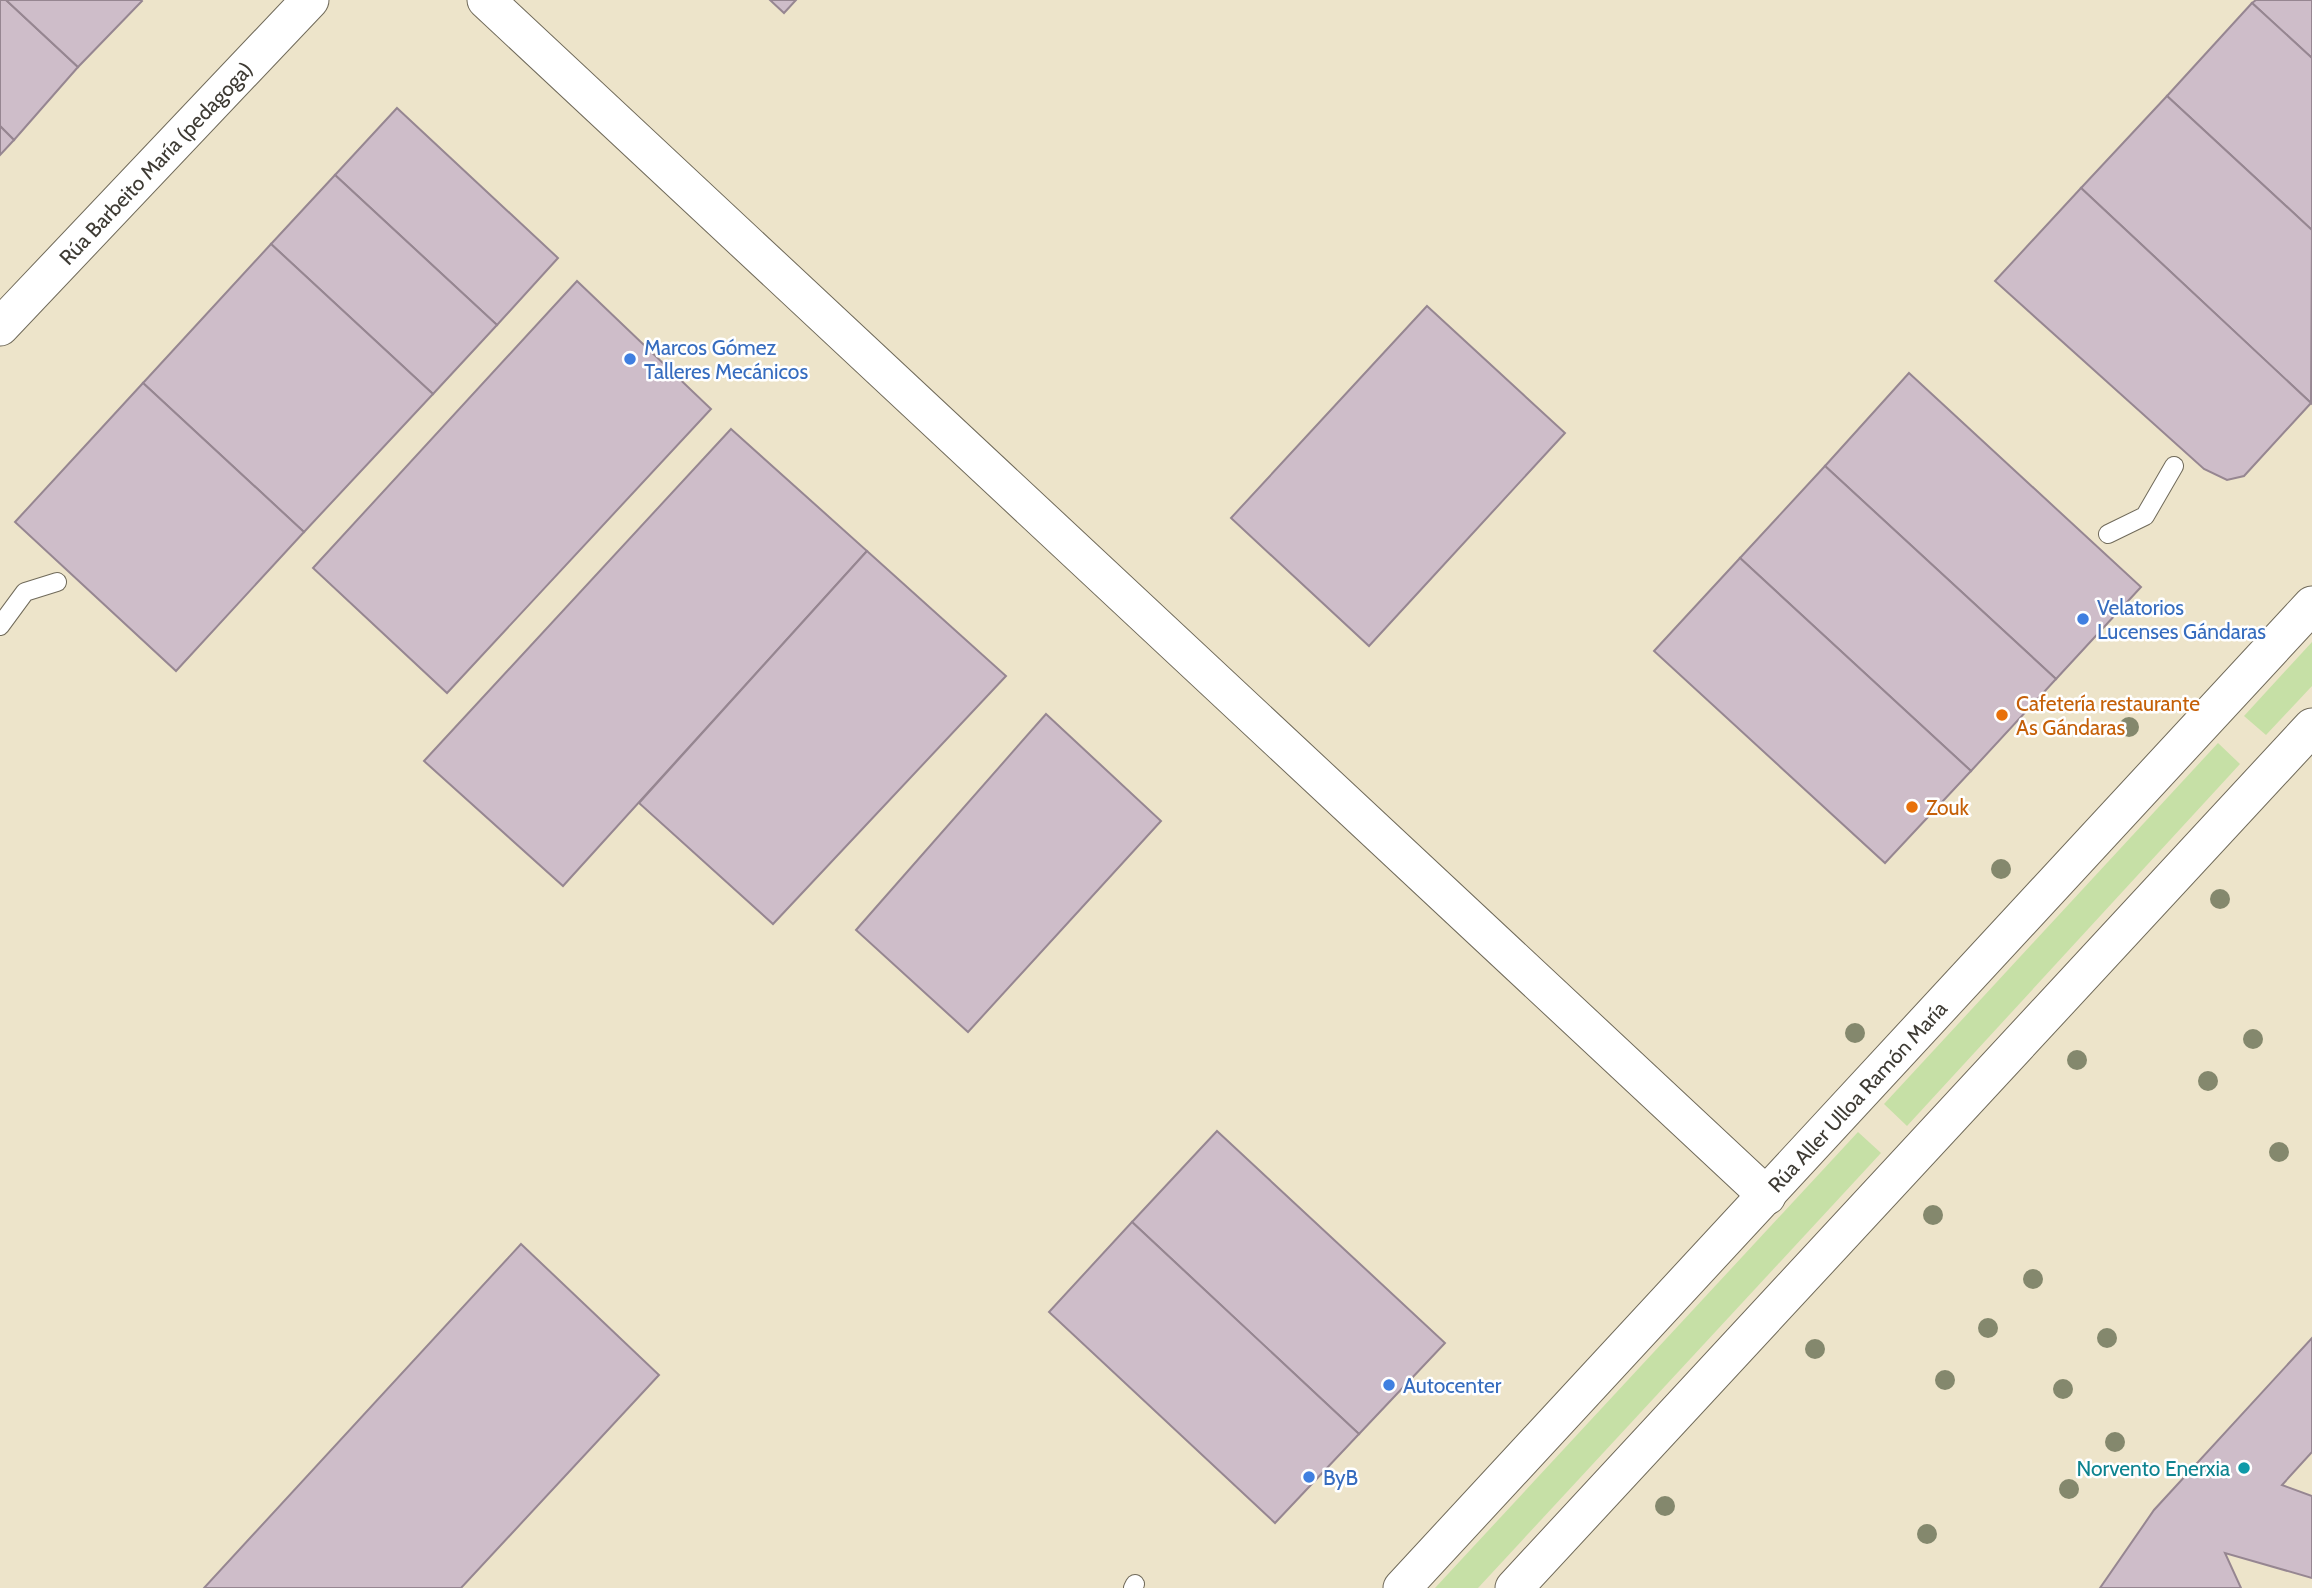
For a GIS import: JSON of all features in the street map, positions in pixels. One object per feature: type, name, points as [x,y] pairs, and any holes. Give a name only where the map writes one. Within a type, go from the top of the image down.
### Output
[{"type":"street","name":"Rúa Barbeito María (pedagoga)","points":[[0,327],[310,0]]},
{"type":"street","points":[[486,0],[1768,1196]]},
{"type":"street","name":"Rúa Aller Ulloa Ramón María","points":[[1402,1588],[1768,1196],[2312,605]]},
{"type":"street","points":[[1514,1588],[2312,727]]},
{"type":"lane","points":[[2108,534],[2145,516],[2174,466]]},
{"type":"lane","points":[[0,626],[25,592],[57,582]]},
{"type":"shaded area","points":[[0,0],[2312,0],[2312,1588],[0,1588]]},
{"type":"green space","points":[[2312,642],[2312,686],[2266,735],[2244,716]]},
{"type":"green space","points":[[2218,743],[2240,764],[1907,1126],[1884,1104]]},
{"type":"green space","points":[[1858,1132],[1881,1153],[1478,1588],[1435,1588]]},
{"type":"building","points":[[0,0],[6,0],[78,67],[14,140],[0,126]]},
{"type":"building","points":[[6,0],[141,0],[142,1],[78,67]]},
{"type":"building","points":[[770,0],[796,0],[784,13]]},
{"type":"building","points":[[2256,0],[2312,0],[2312,58],[2252,3]]},
{"type":"building","points":[[2252,3],[2312,58],[2312,230],[2167,96]]},
{"type":"building","points":[[2167,96],[2312,230],[2311,403],[2081,188]]},
{"type":"building","points":[[397,108],[558,258],[497,325],[335,175]]},
{"type":"building","points":[[0,126],[14,140],[0,155]]},
{"type":"building","points":[[335,175],[497,325],[433,394],[271,244]]},
{"type":"building","points":[[2081,188],[2311,403],[2244,476],[2227,480],[2204,469],[1995,281]]},
{"type":"building","points":[[271,244],[433,394],[304,532],[143,383]]},
{"type":"building","points":[[577,281],[711,409],[447,693],[313,568]]},
{"type":"building","points":[[1427,306],[1565,433],[1369,646],[1231,518]]},
{"type":"building","points":[[1909,373],[2141,587],[2056,679],[1825,466]]},
{"type":"building","points":[[143,383],[304,532],[176,671],[15,522]]},
{"type":"building","points":[[731,429],[867,551],[563,886],[424,761]]},
{"type":"building","points":[[1825,466],[2056,679],[1971,771],[1740,558]]},
{"type":"building","points":[[867,551],[1006,676],[773,924],[639,803]]},
{"type":"building","points":[[1740,558],[1971,771],[1885,863],[1654,651]]},
{"type":"building","points":[[1046,714],[1161,821],[968,1032],[856,930]]},
{"type":"building","points":[[1217,1131],[1445,1343],[1359,1434],[1132,1222]]},
{"type":"building","points":[[1132,1222],[1359,1434],[1275,1523],[1049,1312]]},
{"type":"building","points":[[521,1244],[659,1375],[461,1588],[204,1588]]},
{"type":"building","name":"Norvento Enerxia","points":[[2312,1338],[2312,1452],[2282,1485],[2312,1496],[2312,1578],[2225,1553],[2241,1588],[2100,1588],[2154,1510]]},
{"type":"place","name":"Marcos Gómez Talleres Mecánicos","points":[[630,359]]},
{"type":"place","name":"Velatorios Lucenses Gándaras","points":[[2083,619]]},
{"type":"place","name":"Cafetería restaurante As Gándaras","points":[[2002,715]]},
{"type":"place","name":"Zouk","points":[[1912,807]]},
{"type":"place","name":"Autocenter","points":[[1389,1385]]},
{"type":"place","name":"Norvento Enerxia","points":[[2244,1468]]},
{"type":"place","name":"ByB","points":[[1309,1477]]}]
